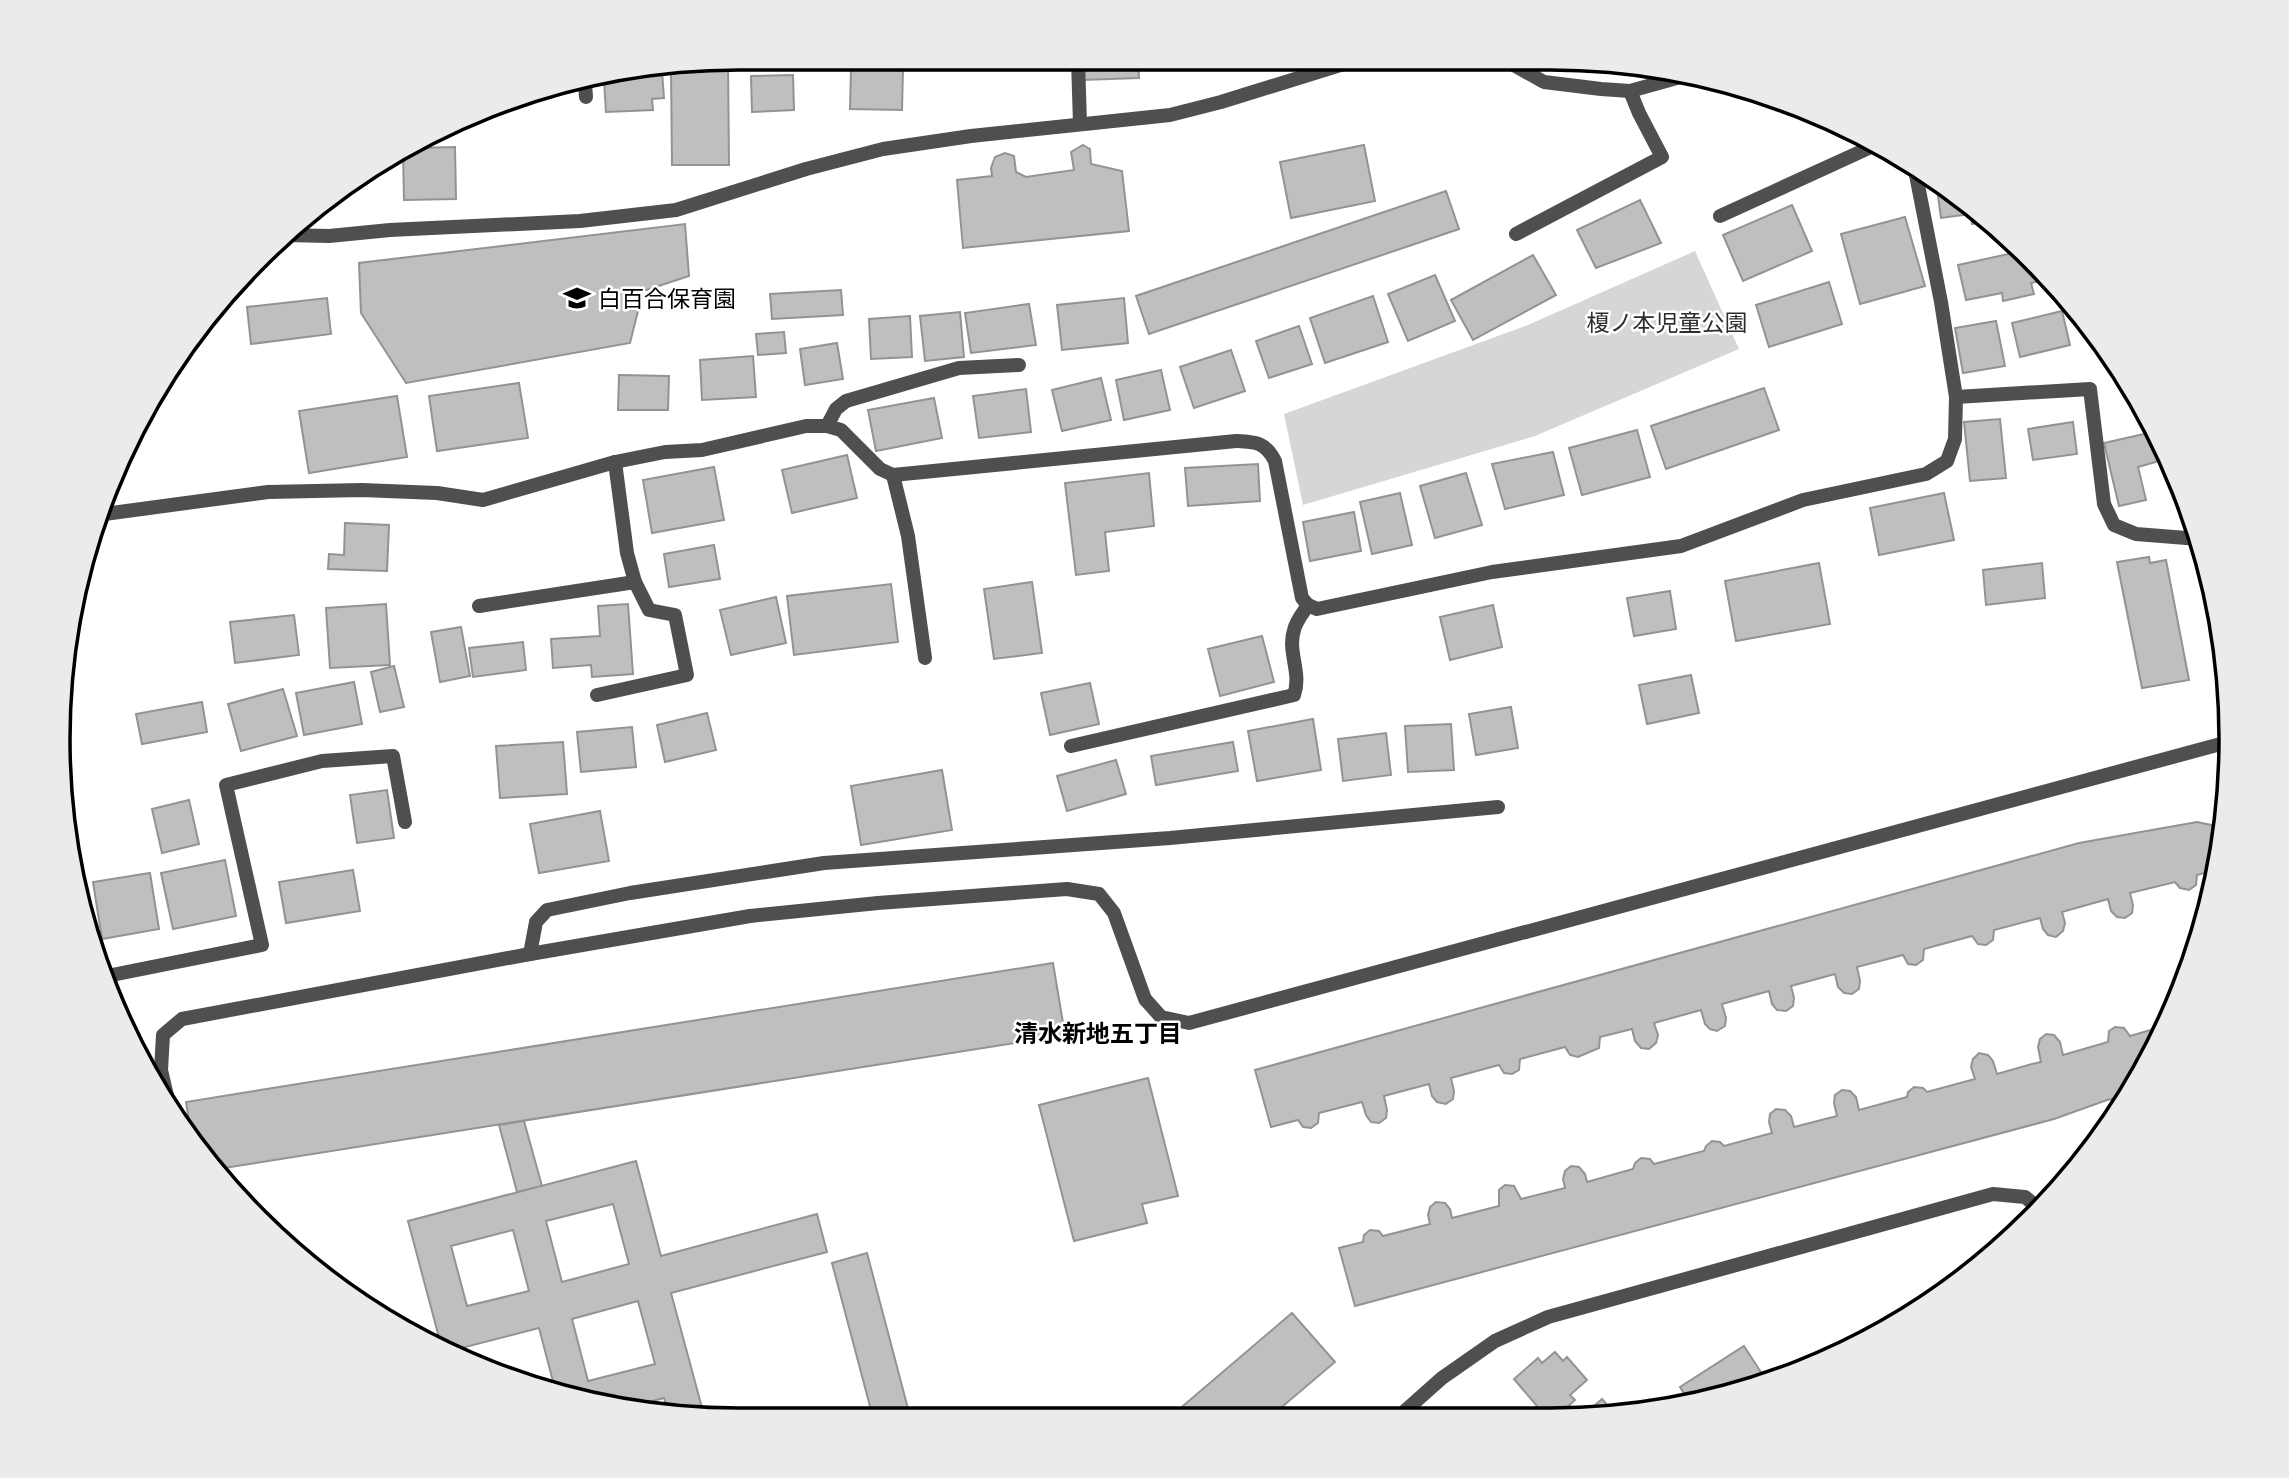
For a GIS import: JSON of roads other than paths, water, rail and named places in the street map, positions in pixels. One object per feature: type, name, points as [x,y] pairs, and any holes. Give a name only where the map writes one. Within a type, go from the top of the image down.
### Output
[{"type":"street","points":[[1078,70],[1080,124]]},
{"type":"street","points":[[299,235],[329,236],[390,230],[580,221],[676,210],[806,169],[883,149],[971,135],[1170,115],[1324,70]]},
{"type":"street","points":[[1523,70],[1545,82],[1630,91],[1667,81]]},
{"type":"street","points":[[1516,234],[1662,157],[1630,91]]},
{"type":"street","points":[[1720,216],[1866,150]]},
{"type":"street","points":[[110,513],[268,492],[362,489],[437,493],[483,500],[615,462],[664,452],[702,450],[806,426],[827,426],[841,430],[880,469],[893,475],[1236,441],[1257,442],[1269,449],[1275,461],[1302,598],[1317,609],[1492,572],[1681,546],[1803,500],[1926,474],[1947,461],[1955,439],[1956,397],[1919,181]]},
{"type":"street","points":[[827,426],[836,409],[846,401],[959,368],[1019,365]]},
{"type":"street","points":[[1956,397],[2090,389],[2104,504],[2114,525],[2136,534],[2187,537]]},
{"type":"street","points":[[597,695],[687,675],[675,615],[649,610],[635,582],[627,554],[615,462]]},
{"type":"street","points":[[893,475],[908,536],[925,658]]},
{"type":"street","points":[[479,606],[635,582]]},
{"type":"street","points":[[1071,746],[1294,695],[1299,682],[1292,654],[1294,629],[1308,605]]},
{"type":"street","points":[[163,1078],[163,1035],[182,1019],[750,916],[1067,889],[1099,894],[1114,913],[1144,999],[1161,1017],[1189,1023],[2219,744]]},
{"type":"street","points":[[114,975],[262,945],[226,785],[322,761],[393,756],[405,822]]},
{"type":"street","points":[[530,954],[536,922],[547,910],[631,893],[811,865],[1170,838],[1498,807]]},
{"type":"street","points":[[1408,1408],[1442,1378],[1495,1341],[1548,1317],[1993,1194],[2025,1197],[2032,1203]]},
{"type":"place","name":"白百合保育園","points":[[577,298]]},
{"type":"district","name":"清水新地五丁目","points":[[1098,1032]]},
{"type":"park label","name":"榎ノ本児童公園","points":[[1667,322]]}]
